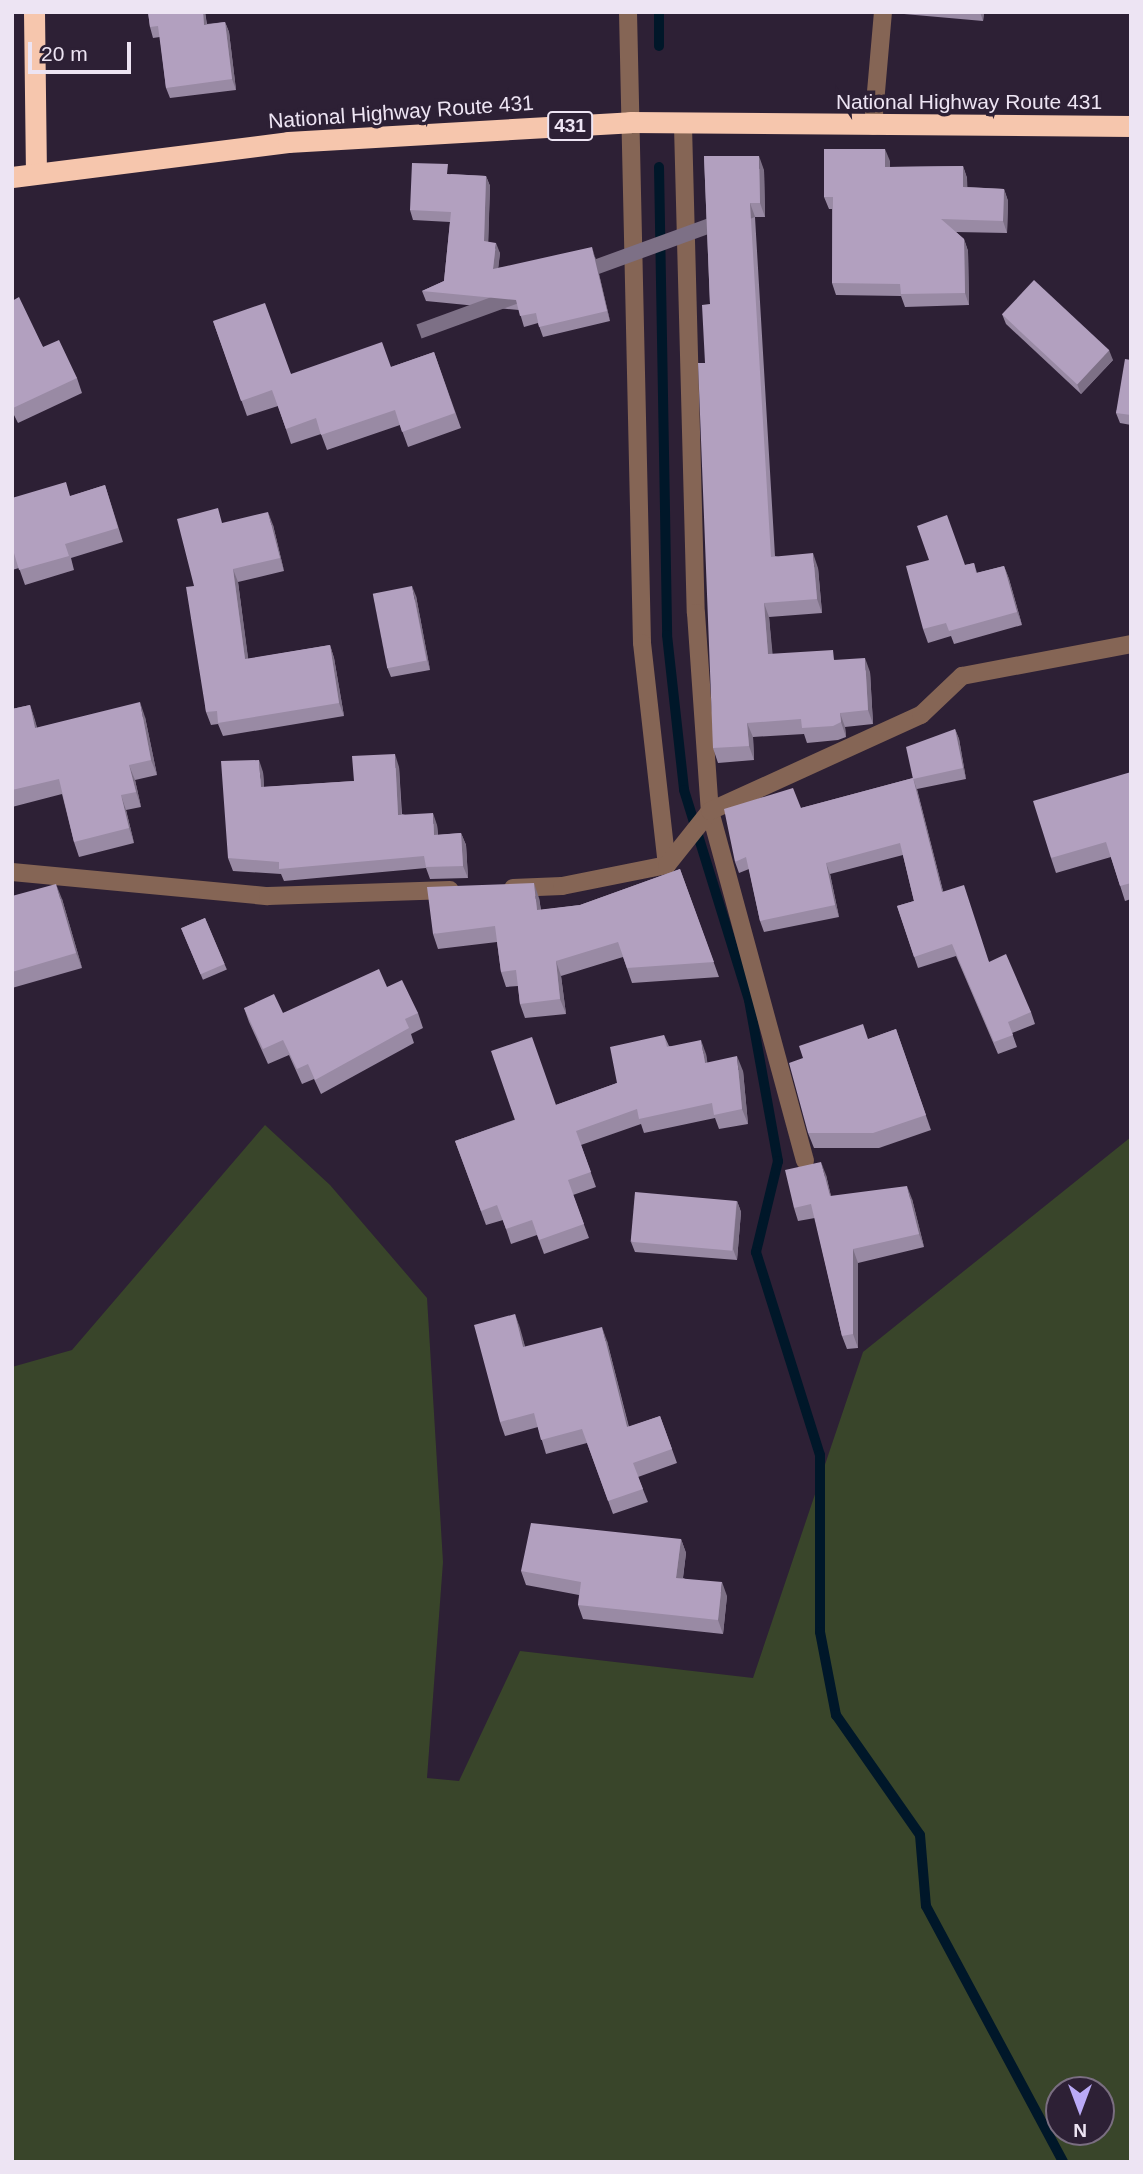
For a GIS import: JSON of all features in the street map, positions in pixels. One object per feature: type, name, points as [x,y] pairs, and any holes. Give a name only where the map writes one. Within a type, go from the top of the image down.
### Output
[{"type":"highway","points":[[34,12],[36,172]]},
{"type":"highway","name":"National Highway Route 431","points":[[12,177],[288,142],[629,122],[683,125],[1131,126]]},
{"type":"street","points":[[628,12],[642,643],[667,865]]},
{"type":"street","points":[[873,126],[883,12]]},
{"type":"street","points":[[683,125],[695,613],[710,811],[804,1160]]},
{"type":"street","points":[[492,888],[562,886],[667,865],[710,811],[920,715],[962,676],[1131,644]]},
{"type":"street","points":[[12,872],[268,896],[464,889]]},
{"type":"green space","points":[[265,1125],[330,1185],[427,1298],[443,1562],[427,1778],[459,1781],[520,1651],[753,1678],[863,1352],[1131,1137],[1131,2162],[12,2162],[12,1367],[72,1350]]},
{"type":"building","points":[[148,12],[203,12],[204,25],[225,22],[232,79],[166,88],[158,26],[150,27]]},
{"type":"building","points":[[824,149],[885,149],[885,167],[963,166],[963,187],[1004,189],[1003,221],[941,219],[964,239],[965,293],[901,294],[900,284],[832,283],[833,197],[824,197]]},
{"type":"building","points":[[704,156],[759,156],[760,203],[750,203],[771,557],[813,553],[817,599],[764,603],[768,654],[833,650],[834,660],[865,658],[868,710],[840,713],[841,722],[833,726],[802,728],[801,719],[747,723],[749,746],[713,748],[698,363],[705,363],[702,305],[710,304]]},
{"type":"building","points":[[412,163],[448,164],[447,174],[486,176],[484,241],[496,243],[493,269],[592,247],[607,311],[539,327],[536,313],[520,316],[516,300],[422,291],[444,281],[451,212],[410,210]]},
{"type":"building","points":[[1034,280],[1109,350],[1077,385],[1002,314]]},
{"type":"building","points":[[19,297],[43,347],[59,340],[77,378],[13,408],[12,301]]},
{"type":"building","points":[[265,303],[291,374],[382,342],[391,367],[434,352],[455,413],[402,432],[395,410],[321,435],[316,418],[286,429],[272,390],[241,401],[213,321]]},
{"type":"building","points":[[1125,359],[1131,360],[1131,415],[1116,413]]},
{"type":"building","points":[[66,482],[70,496],[105,485],[118,528],[65,544],[69,556],[19,570],[14,553],[12,554],[12,498]]},
{"type":"building","points":[[218,508],[222,523],[268,512],[280,558],[233,569],[245,659],[330,645],[339,703],[218,723],[217,711],[206,712],[186,587],[194,586],[177,519]]},
{"type":"building","points":[[947,515],[965,565],[974,563],[976,573],[1004,566],[1017,612],[949,631],[946,623],[923,629],[906,566],[929,560],[917,526]]},
{"type":"building","points":[[412,586],[427,661],[387,668],[373,594]]},
{"type":"building","points":[[140,702],[151,760],[129,765],[136,792],[121,795],[129,828],[74,842],[59,779],[12,790],[12,709],[30,705],[35,728]]},
{"type":"building","points":[[955,729],[963,768],[913,779],[906,747]]},
{"type":"building","points":[[395,754],[398,815],[433,813],[434,835],[461,833],[463,866],[426,867],[424,856],[279,869],[279,862],[228,858],[221,761],[259,760],[261,787],[354,781],[352,756]]},
{"type":"building","points":[[1131,772],[1131,883],[1120,886],[1106,842],[1051,858],[1033,801]]},
{"type":"building","points":[[913,778],[942,892],[964,885],[989,962],[1006,954],[1031,1012],[1008,1022],[1013,1035],[994,1042],[952,944],[914,957],[897,906],[914,901],[900,843],[826,863],[835,905],[760,921],[746,857],[735,862],[724,809],[793,788],[801,808]]},
{"type":"building","points":[[680,869],[714,962],[627,968],[618,942],[556,961],[560,999],[520,1004],[516,970],[501,972],[495,926],[433,934],[427,887],[534,883],[537,910],[580,905]]},
{"type":"building","points":[[56,884],[76,953],[12,972],[12,896]]},
{"type":"building","points":[[205,918],[225,964],[201,974],[181,928]]},
{"type":"building","points":[[379,969],[387,987],[402,980],[418,1013],[405,1019],[409,1028],[315,1080],[308,1064],[297,1069],[283,1040],[263,1049],[244,1008],[274,994],[283,1013]]},
{"type":"building","points":[[863,1024],[868,1039],[896,1029],[926,1115],[873,1133],[808,1133],[789,1063],[803,1058],[799,1046]]},
{"type":"building","points":[[664,1035],[667,1047],[701,1040],[705,1063],[737,1056],[742,1109],[714,1115],[712,1103],[639,1119],[637,1109],[576,1131],[591,1172],[568,1180],[584,1224],[539,1240],[532,1220],[506,1229],[497,1205],[481,1211],[455,1141],[515,1120],[491,1051],[532,1037],[556,1105],[617,1083],[610,1047]]},
{"type":"building","points":[[821,1162],[830,1196],[907,1186],[919,1234],[853,1249],[853,1334],[842,1336],[811,1204],[794,1208],[785,1170]]},
{"type":"building","points":[[635,1192],[737,1201],[732,1251],[631,1242]]},
{"type":"building","points":[[515,1314],[523,1347],[602,1327],[627,1427],[660,1416],[672,1449],[633,1463],[643,1489],[608,1501],[582,1429],[541,1440],[534,1413],[500,1422],[474,1325]]},
{"type":"building","points":[[531,1523],[681,1539],[676,1578],[722,1582],[718,1620],[578,1605],[581,1582],[521,1571]]},
{"type":"waterway","points":[[659,12],[659,46]]},
{"type":"waterway","points":[[659,167],[667,635],[684,790],[749,1000],[778,1161],[756,1252],[820,1455],[820,1632],[836,1715],[920,1835],[926,1906],[1063,2162]]}]
